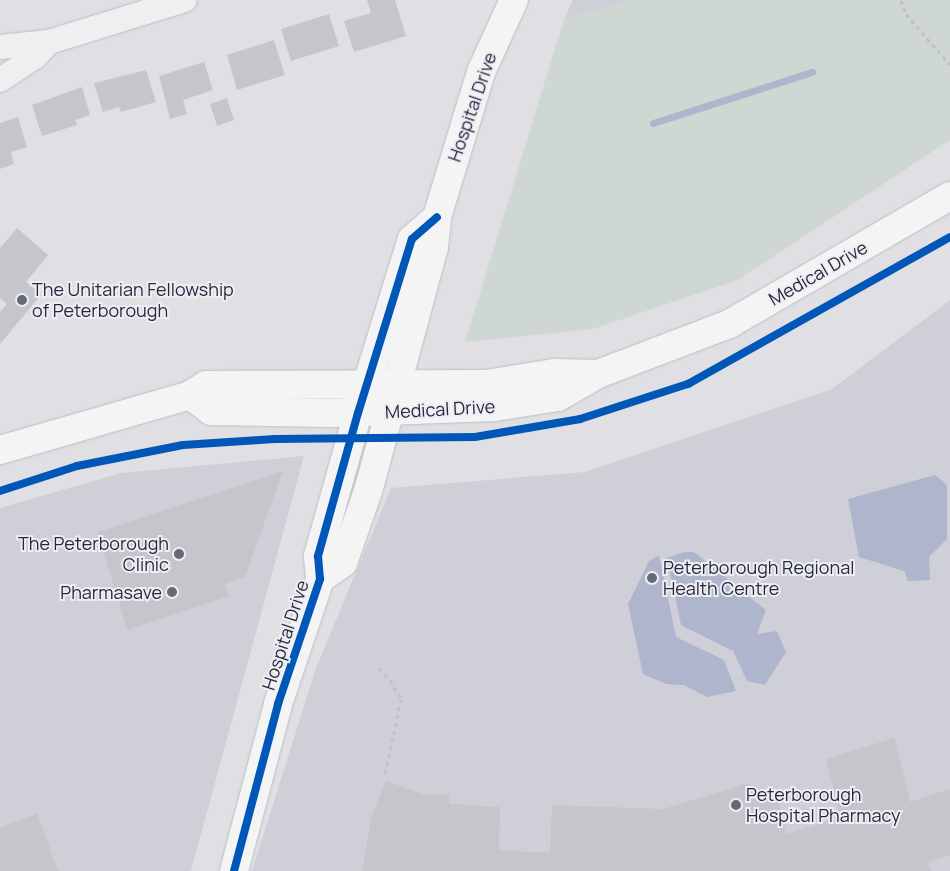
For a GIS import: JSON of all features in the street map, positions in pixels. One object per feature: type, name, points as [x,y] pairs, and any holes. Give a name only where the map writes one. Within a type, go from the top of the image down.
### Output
[{"type":"main road","name":"Hospital Drive","points":[[320,579],[343,563],[369,488],[399,384],[434,246],[437,217],[481,72],[514,0]]},
{"type":"main road","name":"Medical Drive","points":[[190,395],[210,410],[358,412],[495,407],[558,397],[598,374],[729,324],[950,196]]},
{"type":"main road","name":"Hospital Drive","points":[[234,871],[278,704],[320,579],[318,556],[358,412],[412,240],[437,217]]},
{"type":"main road","name":"Medical Drive","points":[[0,450],[190,395],[206,385],[486,384],[554,373],[598,374]]},
{"type":"street","points":[[0,47],[49,42],[185,0]]},
{"type":"street","points":[[0,80],[35,57],[49,42]]},
{"type":"path","points":[[901,0],[906,14],[950,65]]},
{"type":"path","points":[[379,668],[390,680],[401,699],[384,774]]},
{"type":"shaded area","points":[[573,0],[632,0],[564,19]]},
{"type":"shaded area","points":[[632,0],[950,0],[950,140],[738,280],[593,329],[465,342],[564,19]]},
{"type":"shaded area","name":"Peterborough Regional Health Centre","points":[[950,300],[950,871],[252,871],[316,668],[391,488],[585,472],[832,389]]},
{"type":"shaded area","points":[[304,456],[191,871],[0,871],[0,508],[121,473]]},
{"type":"water","points":[[935,475],[947,485],[947,539],[929,557],[930,580],[908,581],[904,571],[859,557],[848,499]]},
{"type":"water","points":[[684,552],[694,552],[766,610],[757,634],[777,631],[786,652],[765,685],[747,681],[733,651],[681,625],[667,558]]},
{"type":"water","points":[[659,555],[676,637],[724,660],[736,691],[707,697],[684,685],[666,684],[643,674],[628,604],[649,561]]},
{"type":"building","points":[[367,0],[395,0],[406,36],[354,52],[344,21],[371,13]]},
{"type":"building","points":[[329,14],[339,46],[291,61],[281,29]]},
{"type":"building","points":[[274,40],[285,75],[237,90],[227,55]]},
{"type":"building","points":[[204,62],[213,90],[183,100],[187,114],[170,119],[159,76]]},
{"type":"building","points":[[146,70],[156,102],[121,112],[119,107],[103,112],[94,83]]},
{"type":"building","points":[[82,87],[90,115],[75,120],[77,125],[42,136],[32,105]]},
{"type":"building","points":[[227,98],[234,120],[217,126],[210,104]]},
{"type":"building","points":[[18,117],[27,147],[11,152],[14,164],[0,169],[0,123]]},
{"type":"building","points":[[17,228],[48,255],[26,282],[41,295],[0,344],[0,312],[7,304],[0,298],[0,248]]},
{"type":"building","name":"The Peterborough Clinic","points":[[283,471],[245,577],[225,584],[229,596],[127,630],[98,532]]},
{"type":"building","points":[[894,738],[910,802],[950,789],[950,855],[928,862],[931,871],[362,871],[372,814],[386,781],[425,795],[449,794],[449,804],[500,807],[499,850],[550,853],[552,805],[663,809],[749,783],[756,801],[777,794],[786,834],[841,817],[826,759]]},
{"type":"building","points":[[37,813],[58,871],[0,871],[0,828]]},
{"type":"waterway","points":[[653,123],[812,72]]},
{"type":"cycle path","points":[[234,871],[278,704],[320,579],[318,556],[358,413],[412,239],[437,217]]},
{"type":"cycle path","points":[[0,491],[77,466],[183,445],[275,439],[475,437],[580,419],[688,384],[950,237]]},
{"type":"place","name":"The Unitarian Fellowship of Peterborough","points":[[22,300]]},
{"type":"place","name":"The Peterborough Clinic","points":[[179,554]]},
{"type":"place","name":"Peterborough Regional Health Centre","points":[[652,578]]},
{"type":"place","name":"Pharmasave","points":[[172,592]]},
{"type":"place","name":"Peterborough Hospital Pharmacy","points":[[736,805]]}]
